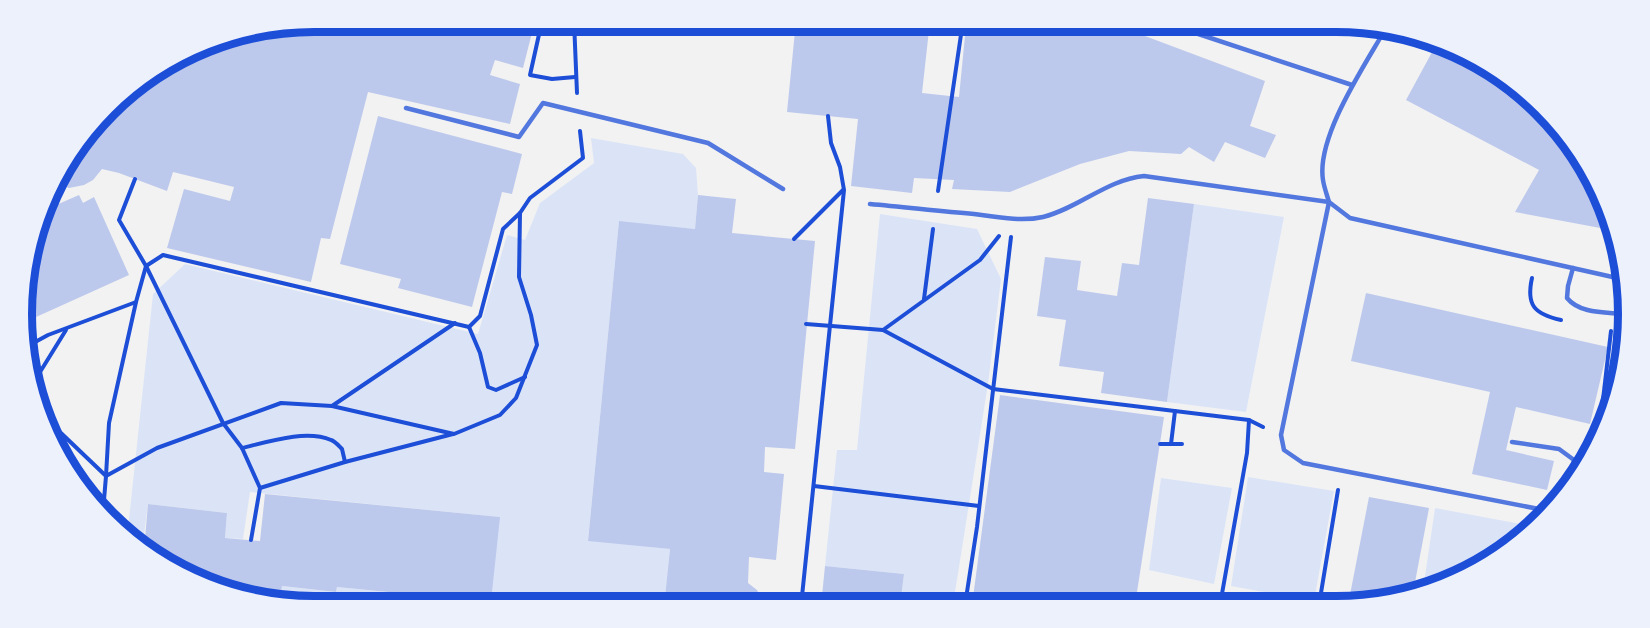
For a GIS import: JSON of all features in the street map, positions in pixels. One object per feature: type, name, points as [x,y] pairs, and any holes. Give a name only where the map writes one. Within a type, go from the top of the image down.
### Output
[{"type":"lane","points":[[1192,32],[1353,86]]},
{"type":"lane","points":[[1382,35],[1353,86],[1326,145],[1322,179],[1329,202],[1281,435],[1284,450],[1303,463],[1540,509]]},
{"type":"lane","points":[[406,108],[519,137],[543,103],[708,143],[783,189]]},
{"type":"lane","points":[[870,204],[1013,218],[1040,217],[1066,209],[1108,185],[1130,177],[1144,176],[1329,202],[1350,218],[1616,278]]},
{"type":"lane","points":[[1573,268],[1567,298],[1573,306],[1586,310],[1618,313]]},
{"type":"lane","points":[[1512,442],[1559,449],[1574,460],[1573,468]]},
{"type":"path","points":[[540,32],[530,75],[552,79],[576,77]]},
{"type":"path","points":[[574,32],[576,90]]},
{"type":"path","points":[[949,113],[961,32]]},
{"type":"path","points":[[802,596],[844,190],[840,167],[831,143],[828,116]]},
{"type":"path","points":[[469,327],[480,316],[503,229],[520,213],[530,198],[583,158]]},
{"type":"path","points":[[135,179],[119,220],[146,266],[224,423],[242,448],[260,488],[251,540]]},
{"type":"path","points":[[794,238],[844,190]]},
{"type":"path","points":[[260,488],[345,462],[454,434],[500,416],[516,398],[537,345],[531,315],[519,278],[520,213]]},
{"type":"path","points":[[883,330],[980,260],[1013,218]]},
{"type":"path","points":[[965,596],[979,506],[1013,218]]},
{"type":"path","points":[[104,502],[109,423],[136,302],[146,266],[163,255],[469,327],[480,353],[488,387],[496,390],[525,376]]},
{"type":"path","points":[[1536,259],[1529,292],[1531,302],[1537,311],[1546,316],[1571,321]]},
{"type":"path","points":[[33,343],[48,335],[136,302]]},
{"type":"path","points":[[332,406],[456,323]]},
{"type":"path","points":[[806,324],[883,330],[993,389],[1249,420],[1281,435]]},
{"type":"path","points":[[1602,411],[1611,326]]},
{"type":"path","points":[[38,375],[67,329]]},
{"type":"path","points":[[106,476],[157,448],[280,403],[332,406],[454,434]]},
{"type":"path","points":[[1171,444],[1175,411]]},
{"type":"path","points":[[1222,596],[1247,453],[1249,420]]},
{"type":"path","points":[[57,431],[106,476]]},
{"type":"path","points":[[242,448],[286,437],[314,436],[332,440],[342,449],[345,462]]},
{"type":"path","points":[[1160,444],[1182,444]]},
{"type":"path","points":[[1320,596],[1341,471]]},
{"type":"path","points":[[814,486],[979,506]]},
{"type":"shaded area","points":[[591,138],[683,154],[696,168],[698,195],[695,229],[619,222],[588,540],[670,549],[665,596],[492,596],[499,517],[250,492],[243,539],[225,538],[227,513],[148,504],[143,539],[128,526],[153,294],[185,264],[478,334],[507,235],[525,240],[540,203],[594,163]]},
{"type":"shaded area","points":[[1194,204],[1284,217],[1246,412],[1167,402]]},
{"type":"shaded area","points":[[880,214],[977,229],[1001,279],[988,384],[954,596],[901,596],[904,574],[825,566],[837,450],[857,450]]},
{"type":"shaded area","points":[[1248,477],[1334,491],[1315,596],[1286,596],[1231,586]]},
{"type":"shaded area","points":[[1161,478],[1232,488],[1214,584],[1149,570]]},
{"type":"shaded area","points":[[1435,508],[1524,524],[1477,559],[1424,583]]},
{"type":"shaded area","points":[[282,586],[336,592],[337,587],[429,596],[281,594]]},
{"type":"building","points":[[296,32],[532,32],[523,68],[495,60],[490,75],[520,84],[510,124],[368,92],[330,239],[321,238],[311,282],[167,248],[184,189],[230,201],[234,187],[173,172],[167,191],[102,169],[93,180],[84,185],[69,188],[63,186],[69,173],[90,142],[114,114],[142,90],[173,69],[223,46],[259,37]]},
{"type":"building","points":[[795,32],[929,32],[922,93],[959,97],[965,32],[1134,32],[1265,81],[1250,126],[1276,135],[1265,158],[1225,142],[1214,162],[1189,147],[1181,154],[1129,151],[1080,164],[1010,192],[952,189],[954,180],[914,178],[912,193],[851,186],[858,119],[787,112]]},
{"type":"building","points":[[1434,49],[1493,79],[1536,114],[1560,142],[1581,173],[1606,229],[1515,212],[1539,170],[1406,100]]},
{"type":"building","points":[[378,116],[522,154],[512,194],[502,192],[472,307],[398,288],[401,279],[340,264]]},
{"type":"building","points":[[79,195],[83,203],[94,197],[129,275],[32,319],[32,296],[37,259],[46,224],[52,221],[49,215],[53,206]]},
{"type":"building","points":[[698,195],[736,199],[732,233],[815,241],[795,449],[765,447],[764,472],[784,474],[776,560],[749,557],[748,583],[757,590],[760,596],[665,596],[670,549],[588,541],[619,221],[695,229]]},
{"type":"building","points":[[1148,198],[1194,204],[1167,402],[1101,393],[1104,372],[1059,366],[1066,320],[1037,316],[1045,257],[1081,261],[1077,290],[1117,296],[1122,263],[1139,265]]},
{"type":"building","points":[[1366,293],[1608,347],[1590,424],[1516,407],[1506,450],[1554,461],[1547,490],[1472,474],[1490,392],[1351,361]]},
{"type":"building","points":[[1000,395],[1164,417],[1136,596],[973,596]]},
{"type":"building","points":[[265,494],[500,517],[492,596],[429,596],[337,587],[336,592],[282,586],[281,594],[223,582],[157,549],[145,540],[148,504],[227,513],[225,538],[260,541]]},
{"type":"building","points":[[1369,497],[1429,508],[1414,585],[1350,596]]},
{"type":"building","points":[[825,566],[904,574],[901,596],[822,596]]}]
